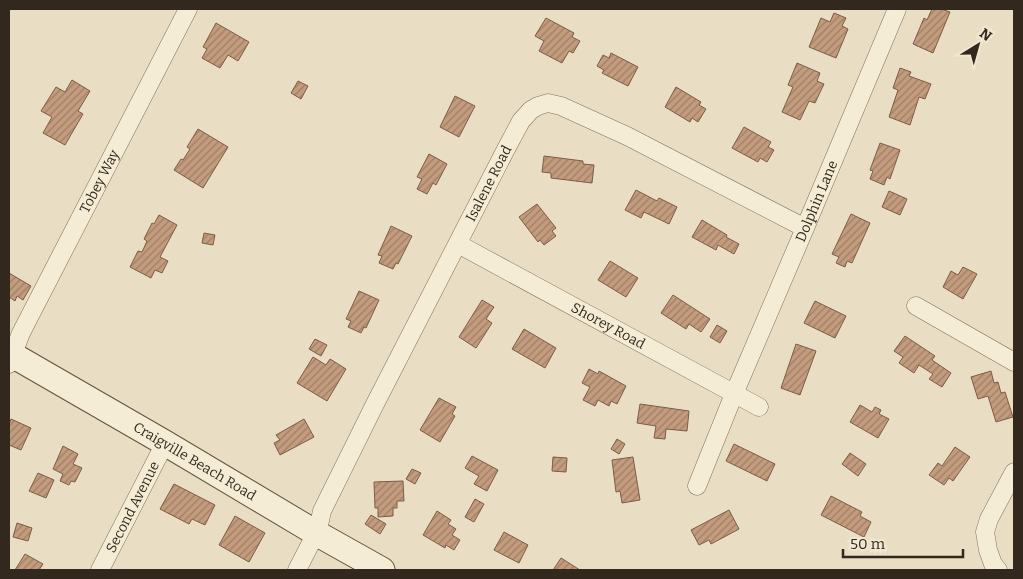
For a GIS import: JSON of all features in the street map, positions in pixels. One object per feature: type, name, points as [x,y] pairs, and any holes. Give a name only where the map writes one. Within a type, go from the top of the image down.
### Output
[{"type":"main road","name":"Craigville Beach Road","points":[[10,357],[165,443],[382,570]]},
{"type":"street","name":"Tobey Way","points":[[10,357],[188,9]]},
{"type":"street","name":"Dolphin Lane","points":[[697,486],[805,228],[891,11]]},
{"type":"street","name":"Isalene Road","points":[[297,570],[319,526],[322,511],[375,404],[521,121],[531,110],[548,103],[561,106],[627,136],[805,228]]},
{"type":"street","name":"Shorey Road","points":[[458,244],[759,407]]},
{"type":"street","points":[[916,306],[1014,362]]},
{"type":"street","name":"Second Avenue","points":[[100,570],[165,443]]},
{"type":"street","points":[[998,570],[993,564],[988,550],[985,532],[988,519],[1014,472]]},
{"type":"building","points":[[932,9],[950,12],[933,53],[913,44],[924,18],[927,20]]},
{"type":"building","points":[[834,13],[846,18],[842,26],[848,29],[836,58],[809,47],[821,18],[830,22]]},
{"type":"building","points":[[546,18],[574,33],[572,37],[580,41],[573,53],[569,51],[562,63],[539,51],[544,41],[535,36]]},
{"type":"building","points":[[216,23],[249,42],[238,61],[228,55],[220,68],[202,58],[207,49],[203,47]]},
{"type":"building","points":[[611,53],[638,67],[628,86],[602,73],[604,70],[597,66],[603,55],[609,58]]},
{"type":"building","points":[[797,63],[820,73],[817,81],[824,84],[815,103],[809,101],[800,120],[782,112],[793,87],[788,85]]},
{"type":"building","points":[[900,68],[911,72],[909,76],[931,84],[925,99],[919,97],[910,125],[889,117],[898,90],[893,88]]},
{"type":"building","points":[[72,80],[90,91],[78,111],[83,114],[65,145],[43,133],[52,117],[41,111],[56,87],[65,92]]},
{"type":"building","points":[[298,81],[308,86],[301,99],[291,93]]},
{"type":"building","points":[[676,87],[701,102],[699,105],[706,109],[698,122],[692,118],[690,122],[665,107]]},
{"type":"building","points":[[455,96],[475,106],[459,137],[440,127]]},
{"type":"building","points":[[744,127],[771,142],[768,147],[774,150],[767,162],[760,158],[758,162],[732,148]]},
{"type":"building","points":[[198,129],[228,147],[203,188],[174,170],[190,149],[187,147]]},
{"type":"building","points":[[880,143],[900,150],[890,179],[887,177],[884,185],[870,179],[873,171],[870,170]]},
{"type":"building","points":[[429,154],[447,164],[436,185],[433,183],[427,194],[417,189],[422,179],[417,177]]},
{"type":"building","points":[[544,156],[583,161],[583,164],[594,165],[592,183],[551,178],[551,173],[542,172]]},
{"type":"building","points":[[636,190],[657,201],[659,198],[677,207],[669,224],[644,212],[641,218],[625,210]]},
{"type":"building","points":[[889,191],[907,199],[900,215],[882,207]]},
{"type":"building","points":[[537,204],[556,228],[552,231],[556,236],[544,245],[540,240],[538,242],[519,217]]},
{"type":"building","points":[[851,214],[870,223],[852,263],[847,261],[845,267],[836,263],[839,257],[832,254]]},
{"type":"building","points":[[159,215],[177,225],[160,257],[168,261],[162,273],[155,270],[151,278],[130,267],[138,251],[142,252],[147,241],[144,239],[152,223],[154,224]]},
{"type":"building","points":[[702,220],[739,244],[734,254],[718,245],[716,250],[692,237]]},
{"type":"building","points":[[391,226],[412,236],[398,264],[396,263],[393,269],[379,263],[382,256],[378,255]]},
{"type":"building","points":[[204,233],[215,235],[213,245],[202,243]]},
{"type":"building","points":[[610,261],[638,278],[626,297],[598,280]]},
{"type":"building","points":[[963,267],[977,274],[963,299],[943,287],[951,271],[958,275]]},
{"type":"building","points":[[9,273],[31,286],[23,300],[17,296],[15,301],[9,297]]},
{"type":"building","points":[[359,291],[379,300],[366,328],[364,327],[361,333],[348,327],[351,321],[346,319]]},
{"type":"building","points":[[673,295],[710,319],[701,332],[689,324],[686,329],[661,313]]},
{"type":"building","points":[[482,300],[494,307],[486,319],[492,323],[476,348],[459,337]]},
{"type":"building","points":[[815,301],[846,316],[835,338],[804,323]]},
{"type":"building","points":[[717,325],[727,331],[720,343],[710,337]]},
{"type":"building","points":[[524,329],[556,348],[545,368],[512,349]]},
{"type":"building","points":[[905,336],[935,356],[932,360],[951,373],[942,387],[929,379],[933,374],[919,365],[914,373],[899,363],[903,357],[894,351]]},
{"type":"building","points":[[315,339],[327,345],[321,356],[309,349]]},
{"type":"building","points":[[796,344],[816,351],[800,395],[781,388]]},
{"type":"building","points":[[313,357],[326,365],[330,359],[346,369],[327,401],[297,383]]},
{"type":"building","points":[[589,369],[598,374],[599,371],[626,386],[617,404],[611,401],[609,406],[598,400],[595,406],[583,400],[590,387],[582,383]]},
{"type":"building","points":[[991,371],[994,383],[998,382],[1001,393],[1005,392],[1013,417],[996,422],[988,396],[978,399],[971,377]]},
{"type":"building","points":[[439,398],[456,407],[452,414],[455,416],[440,442],[420,430]]},
{"type":"building","points":[[640,404],[689,411],[687,431],[666,429],[665,439],[654,438],[656,426],[637,423]]},
{"type":"building","points":[[860,405],[872,412],[875,407],[881,410],[879,414],[889,419],[878,438],[850,422]]},
{"type":"building","points":[[11,419],[31,428],[21,450],[9,445],[9,424]]},
{"type":"building","points":[[304,419],[314,437],[280,455],[274,443],[280,440],[276,435]]},
{"type":"building","points":[[617,439],[625,444],[619,454],[611,449]]},
{"type":"building","points":[[734,444],[775,464],[767,481],[726,461]]},
{"type":"building","points":[[63,446],[78,454],[73,464],[82,468],[75,482],[71,481],[69,485],[60,481],[63,474],[53,469]]},
{"type":"building","points":[[955,447],[970,457],[953,481],[949,478],[944,485],[929,475],[938,463],[942,466]]},
{"type":"building","points":[[850,453],[866,464],[858,476],[842,464]]},
{"type":"building","points":[[472,456],[498,470],[487,491],[474,484],[479,476],[465,468]]},
{"type":"building","points":[[553,457],[567,458],[566,472],[552,471]]},
{"type":"building","points":[[633,457],[640,500],[622,503],[620,491],[616,492],[612,460]]},
{"type":"building","points":[[412,469],[421,473],[415,484],[406,479]]},
{"type":"building","points":[[38,473],[54,480],[46,498],[29,491]]},
{"type":"building","points":[[403,481],[404,501],[397,501],[397,508],[393,508],[393,516],[378,517],[378,508],[375,508],[374,482]]},
{"type":"building","points":[[174,484],[215,505],[205,525],[192,519],[189,524],[160,509]]},
{"type":"building","points":[[831,496],[862,512],[860,516],[871,522],[864,537],[821,515]]},
{"type":"building","points":[[475,499],[484,504],[474,522],[465,517]]},
{"type":"building","points":[[729,510],[739,529],[711,544],[709,540],[699,545],[691,530]]},
{"type":"building","points":[[437,511],[451,520],[448,524],[456,529],[452,535],[460,540],[454,550],[446,545],[445,548],[423,535]]},
{"type":"building","points":[[371,515],[386,524],[380,534],[365,524]]},
{"type":"building","points":[[235,516],[265,533],[249,562],[219,545]]},
{"type":"building","points":[[17,523],[32,528],[28,541],[13,537]]},
{"type":"building","points":[[504,532],[528,545],[519,563],[494,550]]},
{"type":"building","points":[[25,554],[43,564],[39,570],[15,570]]},
{"type":"building","points":[[561,558],[580,570],[553,570]]}]
